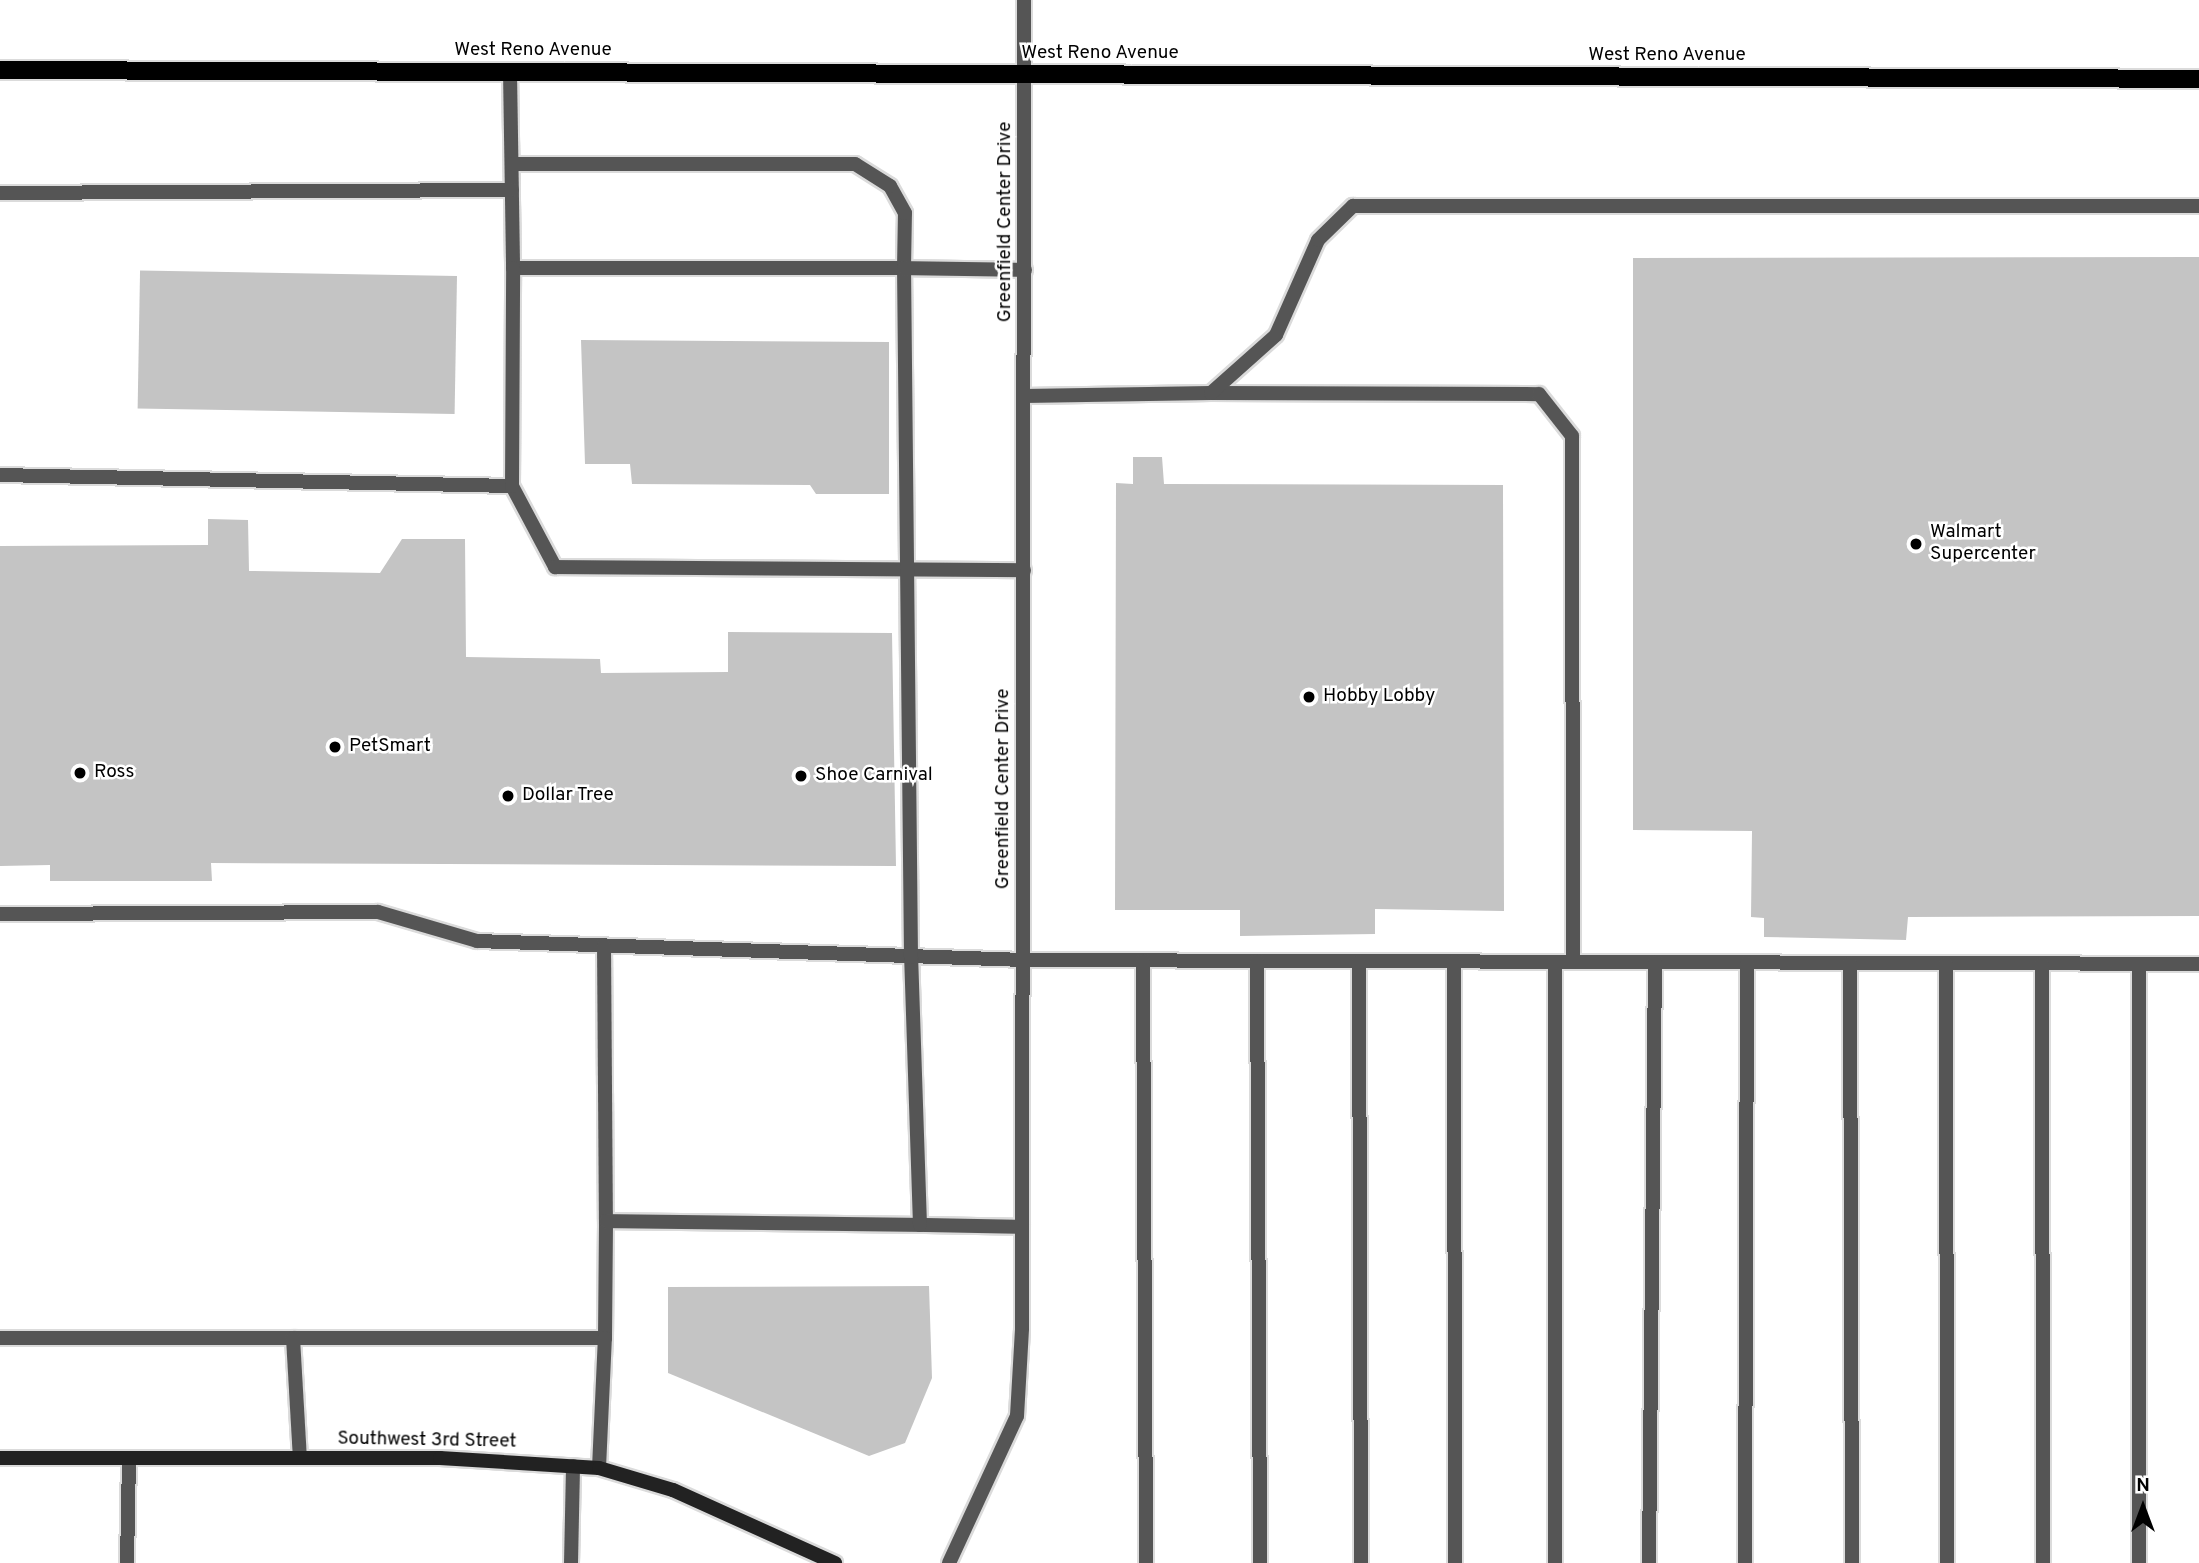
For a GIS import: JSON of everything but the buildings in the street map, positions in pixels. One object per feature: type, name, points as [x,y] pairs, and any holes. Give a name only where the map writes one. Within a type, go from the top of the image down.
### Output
[{"type":"main road","name":"West Reno Avenue","points":[[0,70],[2199,79]]},
{"type":"main road","name":"Southwest 3rd Street","points":[[0,1458],[300,1458],[598,1468],[673,1490],[835,1563]]},
{"type":"street","name":"Greenfield Center Drive","points":[[949,1563],[1017,1416],[1022,1227],[1024,0]]},
{"type":"street","points":[[510,72],[512,486],[555,567],[1024,570]]},
{"type":"street","points":[[512,164],[855,164],[890,186],[905,213],[911,957],[920,1225]]},
{"type":"street","points":[[0,193],[512,190]]},
{"type":"street","points":[[1211,393],[1276,335],[1318,240],[1353,206],[2199,206]]},
{"type":"street","points":[[513,268],[1025,270]]},
{"type":"street","points":[[1024,396],[1211,393],[1539,394],[1572,436],[1573,962]]},
{"type":"street","points":[[0,475],[512,486]]},
{"type":"street","points":[[0,914],[378,912],[477,941],[1023,960],[2199,964]]},
{"type":"street","points":[[598,1468],[605,1338],[604,945]]},
{"type":"street","points":[[1143,961],[1146,1563]]},
{"type":"street","points":[[1257,961],[1260,1563]]},
{"type":"street","points":[[1359,962],[1361,1563]]},
{"type":"street","points":[[1454,962],[1455,1563]]},
{"type":"street","points":[[1555,962],[1555,1563]]},
{"type":"street","points":[[1648,1563],[1655,962]]},
{"type":"street","points":[[1745,1563],[1747,963]]},
{"type":"street","points":[[1850,963],[1852,1563]]},
{"type":"street","points":[[1946,964],[1947,1563]]},
{"type":"street","points":[[2042,964],[2043,1563]]},
{"type":"street","points":[[2139,964],[2139,1563]]},
{"type":"street","points":[[606,1221],[1022,1227]]},
{"type":"street","points":[[0,1338],[605,1338]]},
{"type":"street","points":[[293,1338],[300,1458]]},
{"type":"street","points":[[127,1563],[129,1458]]},
{"type":"street","points":[[571,1563],[573,1466]]},
{"type":"place","name":"Walmart Supercenter","points":[[1916,544]]},
{"type":"place","name":"Hobby Lobby","points":[[1309,697]]},
{"type":"place","name":"PetSmart","points":[[335,747]]},
{"type":"place","name":"Ross","points":[[80,773]]},
{"type":"place","name":"Shoe Carnival","points":[[801,776]]},
{"type":"place","name":"Dollar Tree","points":[[508,796]]}]
